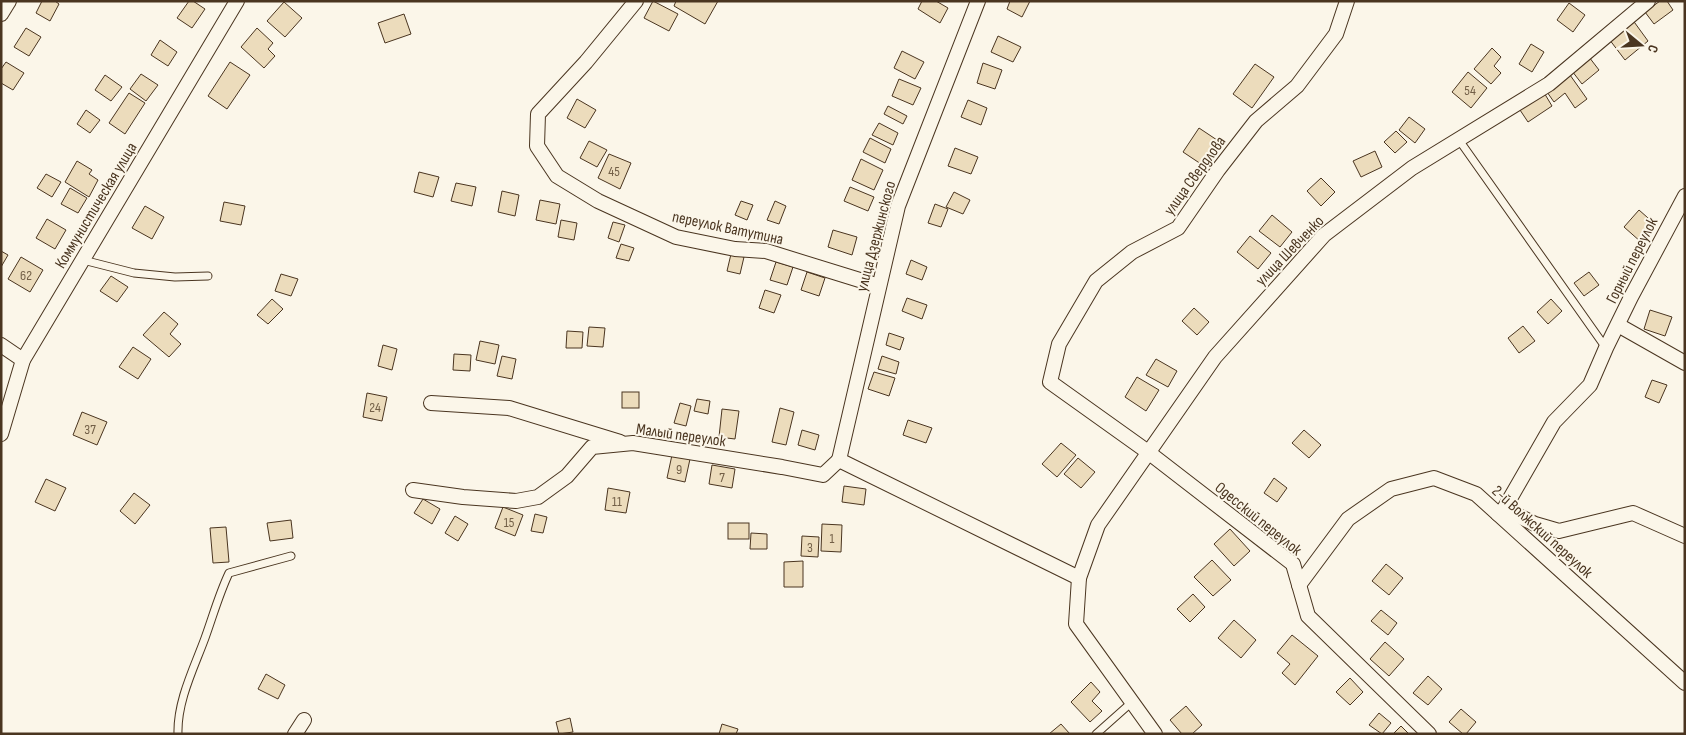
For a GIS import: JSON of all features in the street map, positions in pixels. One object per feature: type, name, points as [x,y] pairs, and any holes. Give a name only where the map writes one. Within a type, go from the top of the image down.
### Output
[{"type":"street","points":[[1,14],[9,1]]},
{"type":"street","name":"Коммунистическая улица","points":[[2,432],[22,360],[237,1]]},
{"type":"street","name":"переулок Ватутина","points":[[636,1],[586,62],[538,114],[537,146],[557,176],[598,201],[676,236],[735,249],[766,251],[879,286]]},
{"type":"street","name":"улица Дзержинского","points":[[839,460],[898,206],[978,1]]},
{"type":"street","name":"улица Свердлова","points":[[1148,452],[1050,382],[1059,344],[1096,281],[1132,252],[1178,228],[1218,170],[1256,121],[1297,86],[1336,34],[1347,1]]},
{"type":"street","name":"улица Шевченко","points":[[1132,702],[1076,624],[1079,578],[1098,525],[1215,357],[1324,235],[1412,168],[1549,84],[1648,1]]},
{"type":"street","name":"Горный переулок","points":[[1685,196],[1618,325],[1685,363]]},
{"type":"street","points":[[1618,325],[1590,385],[1554,422],[1501,511],[1559,531],[1633,513],[1685,536]]},
{"type":"street","points":[[1,344],[22,360]]},
{"type":"street","points":[[431,403],[509,408],[628,444]]},
{"type":"street","name":"Малый переулок","points":[[413,490],[463,497],[516,501],[538,497],[567,476],[592,447],[633,443],[823,475],[839,460]]},
{"type":"street","name":"Одесский переулок","points":[[1148,452],[1293,564],[1308,616],[1429,734]]},
{"type":"street","points":[[839,460],[1079,578]]},
{"type":"street","name":"2-й Волжский переулок","points":[[1299,585],[1348,519],[1391,489],[1434,478],[1476,494],[1501,511],[1685,683]]},
{"type":"street","points":[[1132,702],[1155,734]]},
{"type":"street","points":[[295,734],[304,720]]},
{"type":"lane","points":[[1458,140],[1606,348]]},
{"type":"lane","points":[[82,260],[134,273],[175,277],[208,276]]},
{"type":"lane","points":[[178,734],[182,702],[216,604],[229,573],[292,556]]},
{"type":"lane","points":[[1096,734],[1132,702]]},
{"type":"building","points":[[42,1],[55,1],[59,4],[50,21],[36,13]]},
{"type":"building","points":[[189,1],[193,1],[205,9],[192,28],[177,18]]},
{"type":"building","points":[[653,1],[678,14],[669,31],[644,18]]},
{"type":"building","points":[[676,1],[718,1],[705,24],[674,6]]},
{"type":"building","points":[[922,1],[936,1],[948,8],[940,23],[918,9]]},
{"type":"building","points":[[1010,1],[1030,1],[1022,17],[1007,9]]},
{"type":"building","points":[[1660,1],[1667,1],[1673,10],[1654,24],[1645,12]]},
{"type":"building","points":[[284,2],[302,18],[285,37],[267,21]]},
{"type":"building","points":[[1569,3],[1585,15],[1573,32],[1557,20]]},
{"type":"building","points":[[404,14],[411,34],[385,43],[378,23]]},
{"type":"building","points":[[1632,19],[1648,41],[1625,60],[1609,39]]},
{"type":"building","points":[[26,28],[41,37],[29,56],[14,47]]},
{"type":"building","points":[[257,28],[273,43],[268,49],[275,56],[264,68],[241,47]]},
{"type":"building","points":[[998,36],[1021,47],[1013,62],[991,52]]},
{"type":"building","points":[[160,40],[177,52],[168,66],[151,55]]},
{"type":"building","points":[[1531,44],[1544,52],[1532,72],[1519,64]]},
{"type":"building","points":[[1492,48],[1501,57],[1494,66],[1501,73],[1491,84],[1474,69]]},
{"type":"building","points":[[902,51],[924,62],[915,79],[894,68]]},
{"type":"building","points":[[1589,57],[1599,70],[1582,84],[1572,71]]},
{"type":"building","points":[[6,62],[24,73],[13,90],[1,83],[1,69]]},
{"type":"building","points":[[230,62],[250,75],[227,109],[208,96]]},
{"type":"building","points":[[983,63],[1002,70],[995,89],[977,83]]},
{"type":"building","points":[[1255,64],[1274,77],[1252,108],[1233,94]]},
{"type":"building","points":[[1468,72],[1487,88],[1471,108],[1452,92]]},
{"type":"building","points":[[141,74],[158,85],[146,101],[130,89]]},
{"type":"building","points":[[105,75],[122,87],[111,101],[95,90]]},
{"type":"building","points":[[1570,75],[1587,99],[1575,108],[1565,93],[1554,102],[1547,92]]},
{"type":"building","points":[[899,79],[921,88],[913,105],[892,96]]},
{"type":"building","points":[[1543,91],[1552,106],[1528,122],[1518,107]]},
{"type":"building","points":[[129,93],[145,103],[125,134],[109,123]]},
{"type":"building","points":[[577,99],[596,110],[585,128],[567,118]]},
{"type":"building","points":[[968,100],[987,108],[981,125],[961,117]]},
{"type":"building","points":[[888,106],[907,116],[903,124],[884,114]]},
{"type":"building","points":[[86,110],[100,120],[90,133],[77,124]]},
{"type":"building","points":[[1409,117],[1425,129],[1415,143],[1399,130]]},
{"type":"building","points":[[879,123],[898,133],[893,145],[872,135]]},
{"type":"building","points":[[1199,128],[1217,140],[1201,164],[1183,152]]},
{"type":"building","points":[[1396,131],[1407,142],[1395,153],[1384,142]]},
{"type":"building","points":[[870,138],[891,149],[885,163],[863,152]]},
{"type":"building","points":[[589,141],[607,150],[597,167],[580,158]]},
{"type":"building","points":[[955,148],[978,157],[971,174],[948,166]]},
{"type":"building","points":[[1375,151],[1382,167],[1361,177],[1353,161]]},
{"type":"building","points":[[609,154],[631,163],[620,189],[598,178]]},
{"type":"building","points":[[861,159],[883,170],[874,190],[852,180]]},
{"type":"building","points":[[77,161],[92,170],[89,174],[98,180],[89,197],[65,182]]},
{"type":"building","points":[[419,172],[439,177],[433,197],[414,192]]},
{"type":"building","points":[[46,174],[61,182],[52,197],[37,188]]},
{"type":"building","points":[[1321,178],[1335,192],[1321,206],[1307,191]]},
{"type":"building","points":[[456,183],[476,187],[472,206],[451,201]]},
{"type":"building","points":[[850,187],[874,197],[868,211],[844,201]]},
{"type":"building","points":[[70,188],[87,198],[78,213],[61,204]]},
{"type":"building","points":[[502,191],[519,195],[515,216],[498,212]]},
{"type":"building","points":[[954,192],[970,200],[963,214],[946,207]]},
{"type":"building","points":[[540,200],[560,204],[556,224],[536,220]]},
{"type":"building","points":[[741,201],[753,205],[747,220],[735,215]]},
{"type":"building","points":[[775,201],[786,206],[779,224],[767,220]]},
{"type":"building","points":[[224,202],[245,206],[241,225],[220,221]]},
{"type":"building","points":[[935,204],[948,209],[941,227],[928,223]]},
{"type":"building","points":[[145,206],[164,217],[152,239],[132,228]]},
{"type":"building","points":[[1639,210],[1656,225],[1641,242],[1624,227]]},
{"type":"building","points":[[1272,215],[1292,232],[1280,247],[1259,231]]},
{"type":"building","points":[[47,219],[66,230],[55,249],[36,238]]},
{"type":"building","points":[[561,220],[577,223],[574,240],[558,237]]},
{"type":"building","points":[[613,222],[625,225],[619,242],[608,238]]},
{"type":"building","points":[[833,230],[857,237],[852,255],[828,247]]},
{"type":"building","points":[[1250,236],[1271,253],[1258,269],[1237,252]]},
{"type":"building","points":[[621,244],[634,248],[629,261],[616,258]]},
{"type":"building","points":[[1,251],[8,255],[1,267]]},
{"type":"building","points":[[731,254],[744,257],[740,274],[727,271]]},
{"type":"building","points":[[21,257],[43,270],[30,292],[8,279]]},
{"type":"building","points":[[911,260],[927,267],[922,280],[906,274]]},
{"type":"building","points":[[776,262],[793,267],[787,285],[770,280]]},
{"type":"building","points":[[807,272],[825,278],[819,296],[801,290]]},
{"type":"building","points":[[1589,272],[1599,285],[1584,296],[1574,283]]},
{"type":"building","points":[[281,274],[298,279],[291,296],[275,291]]},
{"type":"building","points":[[111,276],[128,287],[117,302],[100,291]]},
{"type":"building","points":[[765,290],[781,295],[774,313],[759,308]]},
{"type":"building","points":[[907,298],[927,305],[922,319],[902,311]]},
{"type":"building","points":[[272,299],[283,309],[268,324],[257,315]]},
{"type":"building","points":[[1551,299],[1562,311],[1548,324],[1537,312]]},
{"type":"building","points":[[1194,308],[1209,322],[1197,335],[1182,321]]},
{"type":"building","points":[[1650,310],[1672,317],[1665,336],[1644,329]]},
{"type":"building","points":[[164,312],[178,324],[170,334],[181,344],[169,357],[143,335]]},
{"type":"building","points":[[1523,326],[1535,341],[1519,353],[1508,338]]},
{"type":"building","points":[[589,327],[605,328],[603,347],[587,346]]},
{"type":"building","points":[[567,331],[583,332],[582,348],[566,348]]},
{"type":"building","points":[[889,333],[904,338],[900,350],[886,345]]},
{"type":"building","points":[[480,341],[499,345],[495,364],[476,360]]},
{"type":"building","points":[[383,345],[397,349],[392,370],[378,366]]},
{"type":"building","points":[[133,347],[151,359],[138,379],[119,367]]},
{"type":"building","points":[[454,354],[471,355],[470,371],[453,370]]},
{"type":"building","points":[[502,356],[516,359],[512,379],[497,376]]},
{"type":"building","points":[[882,356],[899,362],[896,374],[878,369]]},
{"type":"building","points":[[1156,359],[1177,371],[1168,387],[1146,375]]},
{"type":"building","points":[[874,372],[895,378],[889,396],[868,389]]},
{"type":"building","points":[[1137,377],[1159,390],[1146,411],[1125,397]]},
{"type":"building","points":[[1652,380],[1667,385],[1659,403],[1645,397]]},
{"type":"building","points":[[622,392],[639,392],[639,408],[622,408]]},
{"type":"building","points":[[367,393],[387,397],[382,421],[363,417]]},
{"type":"building","points":[[697,399],[710,401],[708,414],[694,411]]},
{"type":"building","points":[[680,403],[691,406],[686,426],[674,423]]},
{"type":"building","points":[[780,408],[794,412],[786,445],[772,442]]},
{"type":"building","points":[[722,409],[739,411],[735,439],[719,437]]},
{"type":"building","points":[[82,412],[107,422],[97,445],[73,435]]},
{"type":"building","points":[[908,420],[932,428],[926,443],[903,435]]},
{"type":"building","points":[[802,430],[819,435],[815,450],[798,445]]},
{"type":"building","points":[[1304,430],[1321,445],[1309,458],[1292,443]]},
{"type":"building","points":[[1061,443],[1076,455],[1057,477],[1042,464]]},
{"type":"building","points":[[672,455],[690,459],[685,482],[667,478]]},
{"type":"building","points":[[1078,458],[1095,472],[1081,488],[1064,474]]},
{"type":"building","points":[[712,465],[735,469],[732,488],[709,484]]},
{"type":"building","points":[[1274,478],[1287,488],[1277,502],[1264,493]]},
{"type":"building","points":[[46,479],[66,488],[55,511],[35,502]]},
{"type":"building","points":[[844,486],[866,489],[864,505],[842,502]]},
{"type":"building","points":[[608,488],[630,492],[626,513],[605,510]]},
{"type":"building","points":[[134,493],[150,505],[135,524],[120,511]]},
{"type":"building","points":[[423,499],[440,509],[432,524],[414,513]]},
{"type":"building","points":[[503,507],[523,515],[515,536],[495,528]]},
{"type":"building","points":[[535,514],[547,517],[543,533],[531,531]]},
{"type":"building","points":[[455,516],[468,524],[458,541],[445,533]]},
{"type":"building","points":[[291,520],[293,538],[270,541],[267,523]]},
{"type":"building","points":[[728,523],[749,523],[749,539],[728,539]]},
{"type":"building","points":[[822,524],[842,525],[841,552],[821,551]]},
{"type":"building","points":[[226,527],[229,562],[213,563],[210,528]]},
{"type":"building","points":[[1230,529],[1250,551],[1234,566],[1214,544]]},
{"type":"building","points":[[751,533],[767,534],[767,549],[750,549]]},
{"type":"building","points":[[802,536],[819,537],[818,557],[801,556]]},
{"type":"building","points":[[1212,560],[1231,580],[1213,596],[1194,577]]},
{"type":"building","points":[[803,561],[803,587],[784,587],[784,562]]},
{"type":"building","points":[[1386,564],[1403,578],[1389,595],[1372,581]]},
{"type":"building","points":[[1193,594],[1205,607],[1190,622],[1177,609]]},
{"type":"building","points":[[1381,610],[1397,623],[1388,635],[1371,621]]},
{"type":"building","points":[[1234,620],[1256,640],[1241,658],[1218,638]]},
{"type":"building","points":[[1292,635],[1318,656],[1295,685],[1282,673],[1290,664],[1277,653]]},
{"type":"building","points":[[1385,642],[1404,659],[1389,676],[1370,659]]},
{"type":"building","points":[[266,674],[285,685],[278,699],[258,689]]},
{"type":"building","points":[[1428,676],[1442,689],[1428,705],[1413,693]]},
{"type":"building","points":[[1350,678],[1363,692],[1350,705],[1336,692]]},
{"type":"building","points":[[1091,682],[1100,692],[1092,701],[1102,711],[1090,722],[1071,702]]},
{"type":"building","points":[[1186,706],[1202,725],[1192,734],[1182,734],[1170,720]]},
{"type":"building","points":[[1461,709],[1476,722],[1466,734],[1463,734],[1449,722]]},
{"type":"building","points":[[1379,713],[1391,723],[1382,734],[1369,725]]},
{"type":"building","points":[[570,718],[573,732],[559,734],[556,722]]},
{"type":"building","points":[[722,724],[738,729],[736,734],[719,734]]},
{"type":"building","points":[[1061,724],[1070,734],[1049,734]]},
{"type":"building","points":[[1401,726],[1409,734],[1393,734]]}]
